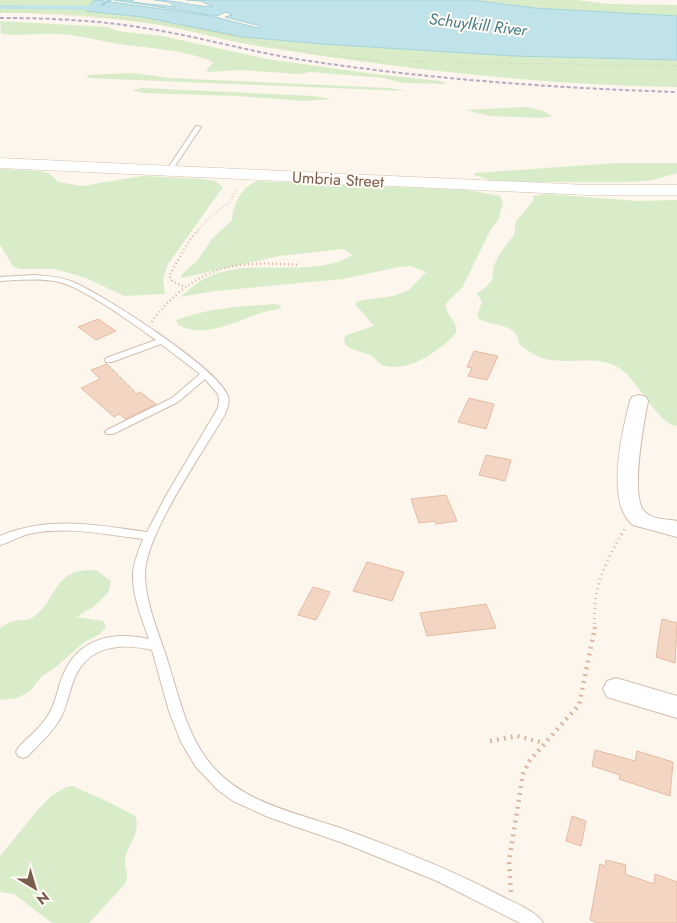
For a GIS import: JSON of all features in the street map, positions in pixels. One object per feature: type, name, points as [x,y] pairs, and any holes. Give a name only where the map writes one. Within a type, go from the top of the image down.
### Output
[{"type":"main road","name":"Umbria Street","points":[[0,163],[617,192],[677,190]]},
{"type":"street","points":[[639,401],[630,446],[630,504],[636,516],[636,522],[677,529]]},
{"type":"street","points":[[616,689],[677,707]]},
{"type":"lane","points":[[169,171],[198,126]]},
{"type":"lane","points":[[0,279],[48,279],[68,282],[161,341],[206,374],[223,394],[222,409],[150,536],[141,560],[139,574],[180,724],[190,747],[211,776],[225,787],[265,808],[388,854],[512,910],[535,923]]},
{"type":"lane","points":[[109,360],[161,341]]},
{"type":"lane","points":[[110,432],[175,400],[206,374]]},
{"type":"lane","points":[[0,541],[21,531],[47,527],[150,536]]},
{"type":"lane","points":[[23,752],[56,714],[70,673],[85,654],[112,641],[125,639],[158,646]]},
{"type":"path","points":[[0,10],[124,18],[220,32],[276,46],[326,55],[397,63],[498,65],[586,63],[677,66]]},
{"type":"path","points":[[184,286],[173,282],[169,276],[196,232],[231,201],[241,174]]},
{"type":"path","points":[[147,331],[158,311],[184,286],[202,274],[254,263],[300,265]]},
{"type":"path","points":[[512,910],[509,861],[523,774],[530,760],[544,743],[558,731],[578,705],[585,684],[595,628],[593,614],[600,578],[610,553],[636,522]]},
{"type":"path","points":[[490,741],[501,737],[528,736],[544,743]]},
{"type":"green space","points":[[0,0],[98,0],[211,16],[322,44],[513,56],[677,60],[677,87],[575,83],[473,75],[371,63],[256,46],[139,22],[60,14],[0,13]]},
{"type":"green space","points":[[472,0],[576,0],[609,4],[677,5],[677,16],[534,8]]},
{"type":"green space","points":[[0,21],[108,27],[117,31],[162,36],[267,59],[441,81],[447,84],[403,83],[383,78],[311,72],[299,74],[240,70],[209,72],[206,70],[213,63],[209,60],[187,54],[66,35],[1,34]]},
{"type":"green space","points":[[132,73],[170,78],[389,88],[406,91],[86,78],[89,75]]},
{"type":"green space","points":[[142,88],[314,96],[331,99],[304,101],[237,96],[143,93],[132,90]]},
{"type":"green space","points":[[525,107],[541,110],[552,116],[544,118],[490,116],[465,110]]},
{"type":"green space","points":[[617,163],[677,163],[677,173],[653,180],[632,182],[525,182],[490,180],[474,175],[475,173]]},
{"type":"green space","points":[[0,169],[41,171],[50,174],[58,182],[82,186],[142,176],[204,179],[215,181],[223,187],[168,264],[163,278],[165,294],[124,296],[86,278],[55,269],[19,269],[13,266],[0,245]]},
{"type":"green space","points":[[257,181],[468,190],[500,196],[503,202],[499,218],[491,229],[462,288],[446,303],[447,311],[455,325],[456,333],[434,352],[405,366],[383,365],[370,355],[345,345],[344,338],[347,335],[374,326],[355,304],[358,301],[393,296],[409,290],[426,272],[410,266],[343,279],[215,291],[180,297],[204,279],[225,271],[243,268],[318,266],[336,262],[353,255],[343,249],[279,256],[182,278],[181,275],[197,261],[212,239],[232,220],[236,202],[242,192],[246,187]]},
{"type":"green space","points":[[547,194],[637,201],[677,200],[677,426],[663,419],[628,376],[613,365],[593,361],[562,361],[542,358],[519,344],[514,332],[509,328],[478,318],[482,302],[477,293],[492,280],[494,265],[500,253],[514,235],[516,221],[533,201],[533,196]]},
{"type":"green space","points":[[276,304],[281,306],[280,309],[268,311],[217,328],[191,329],[178,325],[176,320],[213,310]]},
{"type":"green space","points":[[96,570],[111,581],[108,593],[92,608],[76,617],[103,621],[106,627],[100,634],[83,643],[56,667],[42,676],[30,691],[17,698],[0,700],[0,628],[17,620],[27,620],[35,616],[43,608],[64,578],[82,571]]},
{"type":"green space","points":[[73,786],[135,816],[137,828],[126,854],[127,877],[125,884],[89,923],[52,923],[14,894],[0,892],[0,856],[51,796],[66,787]]},
{"type":"water","name":"Schuylkill River","points":[[98,0],[211,16],[258,28],[260,26],[225,17],[232,15],[226,12],[217,16],[114,0],[134,0],[132,2],[176,7],[168,2],[154,0],[162,0],[213,7],[201,1],[186,0],[472,0],[534,8],[677,16],[677,60],[513,56],[244,37],[142,17],[86,11],[93,1]]},
{"type":"building","points":[[98,319],[116,331],[96,340],[78,327]]},
{"type":"building","points":[[474,351],[498,356],[487,380],[468,376],[472,368],[467,367]]},
{"type":"building","points":[[107,364],[137,394],[140,392],[156,404],[125,419],[119,414],[114,417],[81,388],[100,379],[91,370]]},
{"type":"building","points":[[469,398],[494,404],[486,429],[458,422]]},
{"type":"building","points":[[486,455],[511,460],[505,481],[479,475]]},
{"type":"building","points":[[446,495],[457,521],[436,524],[435,521],[419,523],[411,499]]},
{"type":"building","points":[[367,562],[404,572],[392,601],[353,591]]},
{"type":"building","points":[[313,587],[330,592],[316,620],[298,615]]},
{"type":"building","points":[[486,604],[496,628],[427,636],[420,613]]},
{"type":"building","points":[[662,619],[677,623],[675,663],[656,657]]},
{"type":"building","points":[[595,750],[635,761],[637,751],[673,762],[670,796],[619,779],[620,775],[592,766]]},
{"type":"building","points":[[572,816],[586,821],[581,846],[566,841]]},
{"type":"building","points":[[606,860],[626,865],[625,874],[654,884],[655,874],[677,882],[677,923],[597,923],[590,920],[600,864],[605,866]]},
{"type":"waterway","points":[[102,5],[110,0]]},
{"type":"waterway","points":[[0,7],[113,8]]},
{"type":"railway","points":[[0,18],[36,18],[126,25],[184,35],[283,57],[350,67],[536,85],[677,92]]}]
